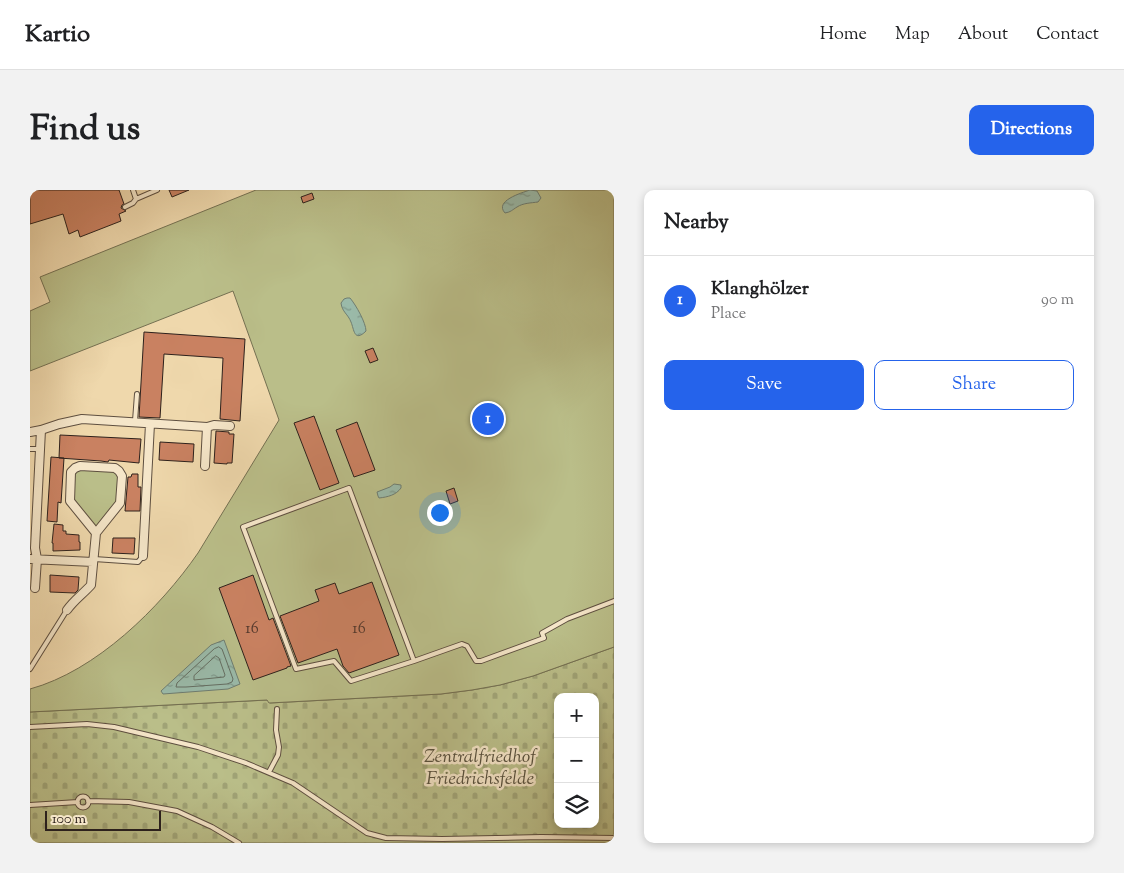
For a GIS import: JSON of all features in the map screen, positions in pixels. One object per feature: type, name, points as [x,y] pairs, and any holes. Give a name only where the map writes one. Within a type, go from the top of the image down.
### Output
[{"type":"street","points":[[30,432],[82,419],[207,427],[214,425],[230,426]]},
{"type":"street","points":[[143,556],[150,424]]},
{"type":"street","points":[[205,466],[207,427]]},
{"type":"street","points":[[35,588],[34,548],[41,430]]},
{"type":"street","points":[[67,610],[91,585],[96,533],[120,503],[122,476],[119,471],[115,468],[80,466],[71,472],[70,501],[96,533]]},
{"type":"street","points":[[34,559],[94,560]]},
{"type":"lane","points":[[133,190],[136,199]]},
{"type":"lane","points":[[125,207],[136,199],[157,190]]},
{"type":"lane","points":[[135,423],[137,394]]},
{"type":"lane","points":[[30,449],[41,449]]},
{"type":"lane","points":[[414,661],[349,488],[243,527],[296,669],[334,661],[351,681],[414,661],[462,644],[467,646],[476,661],[481,661],[544,638],[542,633],[567,619],[614,601]]},
{"type":"lane","points":[[94,560],[138,562],[143,556]]},
{"type":"lane","points":[[30,670],[67,610]]},
{"type":"lane","points":[[269,772],[278,755],[277,709]]},
{"type":"lane","points":[[30,727],[87,724],[114,727],[198,748],[269,772],[293,783],[367,833],[386,838],[614,838]]},
{"type":"lane","points":[[78,802],[78,799],[83,796],[88,801]]},
{"type":"lane","points":[[78,802],[82,807],[87,805],[88,801]]},
{"type":"lane","points":[[88,801],[129,802],[177,811],[212,827],[239,843]]},
{"type":"lane","points":[[30,805],[78,802]]},
{"type":"green space","points":[[256,190],[614,190],[614,647],[533,676],[500,685],[441,694],[269,703],[267,700],[30,712],[30,689],[55,680],[79,668],[102,653],[146,615],[183,574],[198,553],[279,420],[233,291],[30,371],[30,311],[50,302],[40,277]]},
{"type":"green space","points":[[78,469],[109,469],[119,477],[117,502],[99,525],[95,526],[73,502],[73,474]]},
{"type":"green space","name":"Zentralfriedhof Friedrichsfelde","points":[[614,647],[614,843],[30,843],[30,712],[268,700],[270,703],[441,694],[500,685],[533,676]]},
{"type":"water","points":[[530,190],[537,191],[541,198],[538,202],[527,203],[505,213],[503,205],[506,201],[515,195]]},
{"type":"water","points":[[350,298],[364,323],[366,331],[359,336],[355,334],[350,319],[341,303]]},
{"type":"water","points":[[394,484],[401,485],[401,488],[392,495],[379,498],[377,492]]},
{"type":"water","points":[[224,640],[240,684],[228,689],[163,694],[161,691],[211,645]]},
{"type":"building","points":[[30,190],[119,190],[124,204],[121,208],[126,211],[119,214],[121,221],[80,237],[78,230],[69,234],[63,214],[30,224]]},
{"type":"building","points":[[169,190],[189,190],[172,197]]},
{"type":"building","points":[[312,193],[314,199],[303,203],[301,197]]},
{"type":"building","points":[[144,332],[245,339],[240,421],[220,419],[223,358],[164,354],[160,418],[139,417]]},
{"type":"building","points":[[373,348],[378,360],[370,363],[365,351]]},
{"type":"building","points":[[314,416],[339,483],[320,490],[294,423]]},
{"type":"building","points":[[357,422],[375,470],[354,477],[336,430]]},
{"type":"building","points":[[216,431],[234,434],[232,463],[214,463]]},
{"type":"building","points":[[60,435],[141,439],[139,463],[59,458]]},
{"type":"building","points":[[160,442],[194,444],[193,462],[159,460]]},
{"type":"building","points":[[51,457],[64,458],[61,503],[58,502],[57,522],[47,521]]},
{"type":"building","points":[[132,474],[138,474],[138,487],[141,487],[140,511],[125,511],[128,477],[131,477]]},
{"type":"building","points":[[454,488],[458,501],[450,504],[446,491]]},
{"type":"building","points":[[54,524],[63,525],[63,531],[66,531],[66,534],[79,535],[80,550],[53,551]]},
{"type":"building","points":[[113,538],[135,538],[134,554],[112,553]]},
{"type":"building","points":[[50,575],[79,577],[78,590],[75,593],[50,592]]},
{"type":"building","points":[[253,575],[269,620],[273,618],[291,666],[253,680],[219,588]]},
{"type":"building","points":[[372,582],[399,655],[349,673],[343,666],[337,649],[298,663],[280,616],[319,601],[315,590],[335,583],[339,594]]},
{"type":"place","name":"Klanghölzer","points":[[488,419]]}]
